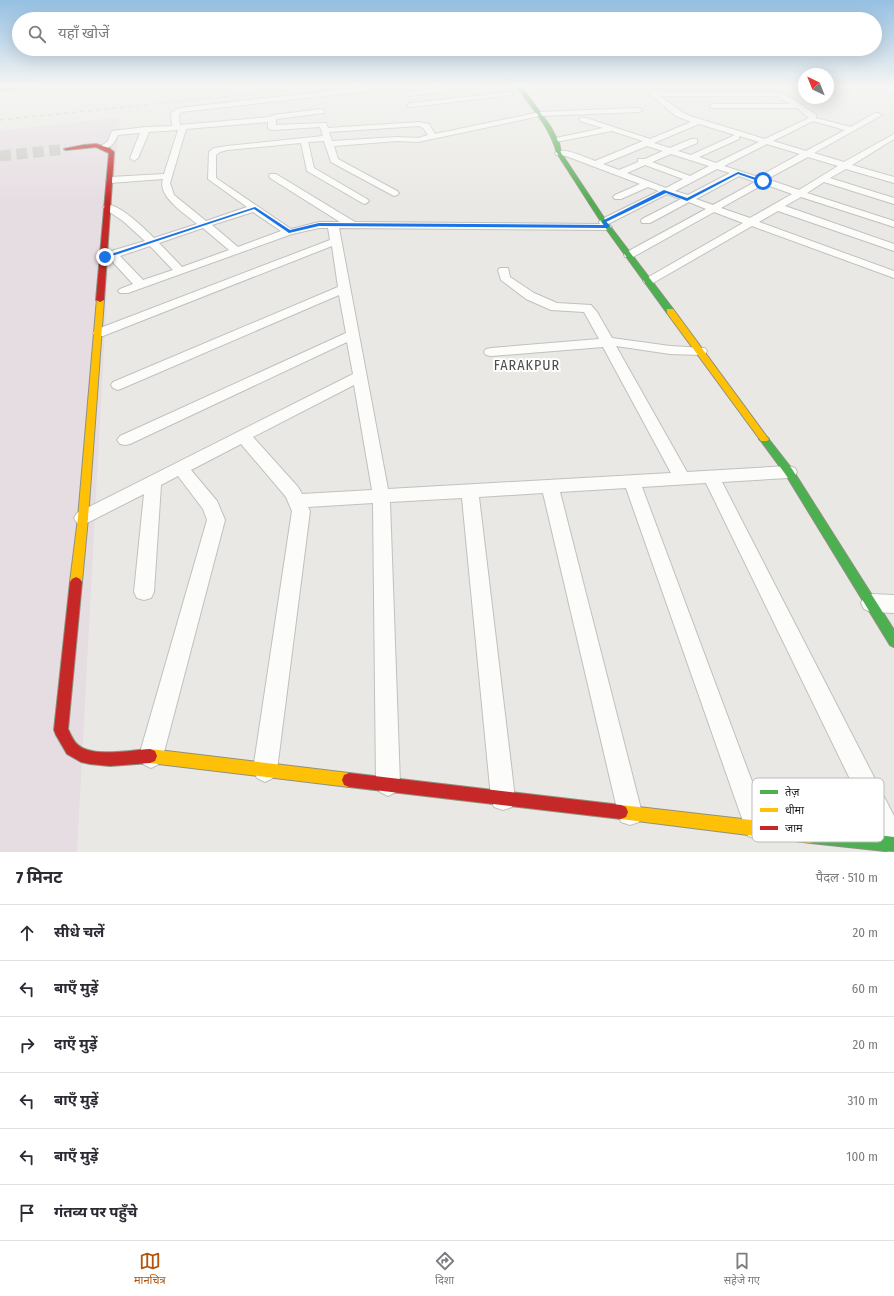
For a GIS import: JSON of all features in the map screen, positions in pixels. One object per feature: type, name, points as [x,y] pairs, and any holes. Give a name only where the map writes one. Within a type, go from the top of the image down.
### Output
[{"type":"street","points":[[66,149],[104,147],[111,142],[115,133],[195,125]]},
{"type":"street","points":[[228,139],[264,136],[272,133],[272,125]]},
{"type":"street","points":[[272,128],[310,125]]},
{"type":"street","points":[[322,125],[327,137],[331,156],[339,164],[394,193]]},
{"type":"street","points":[[289,232],[212,179],[213,152],[227,148],[304,140],[415,125]]},
{"type":"street","points":[[422,125],[426,126],[433,137]]},
{"type":"street","points":[[327,137],[418,140],[490,125]]},
{"type":"street","points":[[547,125],[559,146],[559,153],[606,224],[789,472],[894,641]]},
{"type":"street","points":[[600,125],[670,151],[894,224]]},
{"type":"street","points":[[594,165],[692,125]]},
{"type":"street","points":[[701,125],[736,137],[805,154],[894,180]]},
{"type":"street","points":[[702,125],[762,143]]},
{"type":"street","points":[[124,291],[289,232],[319,225],[606,224],[665,191],[800,125]]},
{"type":"street","points":[[834,125],[851,129]]},
{"type":"street","points":[[629,255],[713,209],[805,154],[859,125]]},
{"type":"street","points":[[179,126],[169,176],[166,183],[170,196],[237,251]]},
{"type":"street","points":[[134,158],[146,129]]},
{"type":"street","points":[[556,140],[611,129]]},
{"type":"street","points":[[671,133],[714,147]]},
{"type":"street","points":[[649,281],[777,207],[894,136]]},
{"type":"street","points":[[691,158],[736,137]]},
{"type":"street","points":[[304,140],[310,169],[364,201]]},
{"type":"street","points":[[618,174],[694,141]]},
{"type":"street","points":[[883,143],[894,146]]},
{"type":"street","points":[[104,147],[112,152],[108,207],[108,255],[99,333],[83,518],[62,730],[69,744],[76,753],[88,758],[151,756],[752,827]]},
{"type":"street","points":[[559,153],[894,275]]},
{"type":"street","points":[[621,153],[691,179]]},
{"type":"street","points":[[646,221],[738,173]]},
{"type":"street","points":[[110,180],[169,176]]},
{"type":"street","points":[[273,176],[353,225]]},
{"type":"street","points":[[823,179],[894,201]]},
{"type":"street","points":[[618,197],[647,184]]},
{"type":"street","points":[[108,207],[117,211],[151,241],[180,271]]},
{"type":"street","points":[[777,207],[894,248]]},
{"type":"street","points":[[108,255],[255,208]]},
{"type":"street","points":[[333,225],[381,496],[388,784]]},
{"type":"street","points":[[99,333],[336,241]]},
{"type":"street","points":[[108,255],[141,285]]},
{"type":"street","points":[[504,270],[505,278],[530,296],[555,307],[587,308],[591,312],[682,478]]},
{"type":"street","points":[[118,385],[345,288]]},
{"type":"street","points":[[126,440],[353,334]]},
{"type":"street","points":[[491,352],[607,342],[670,350],[700,351]]},
{"type":"street","points":[[83,518],[360,376]]},
{"type":"street","points":[[243,436],[292,492],[301,511],[265,770]]},
{"type":"street","points":[[151,756],[216,520],[211,506],[181,468]]},
{"type":"street","points":[[297,501],[789,472]]},
{"type":"street","points":[[711,476],[861,778]]},
{"type":"street","points":[[632,481],[752,814]]},
{"type":"street","points":[[144,592],[153,482]]},
{"type":"street","points":[[550,486],[630,813]]},
{"type":"street","points":[[470,490],[503,798]]},
{"type":"street","points":[[871,604],[894,604]]},
{"type":"street","points":[[884,824],[894,844]]},
{"type":"street","points":[[877,842],[894,844]]},
{"type":"shaded area","points":[[53,125],[119,125],[111,215],[77,852],[0,852],[0,131]]},
{"type":"tunnel","points":[[0,156],[66,149]]},
{"type":"traffic: fast","points":[[547,125],[553,134],[559,153],[604,222],[670,311]]},
{"type":"traffic: fast","points":[[764,439],[789,472],[894,641]]},
{"type":"traffic: fast","points":[[869,842],[894,845]]},
{"type":"traffic: slow","points":[[76,582],[83,518],[100,300]]},
{"type":"traffic: slow","points":[[670,311],[764,439]]},
{"type":"traffic: slow","points":[[150,756],[349,780]]},
{"type":"traffic: slow","points":[[621,812],[752,828]]},
{"type":"traffic: jam","points":[[66,149],[96,146],[112,152],[100,300]]},
{"type":"traffic: jam","points":[[76,582],[61,730],[70,747],[81,755],[100,759],[150,756]]},
{"type":"traffic: jam","points":[[349,780],[621,812]]},
{"type":"district","name":"FARAKPUR","points":[[527,365]]},
{"type":"route","points":[[105,257],[255,208],[289,232],[309,226],[319,225],[607,226],[604,222],[665,191],[687,199],[738,173],[763,181]]}]
